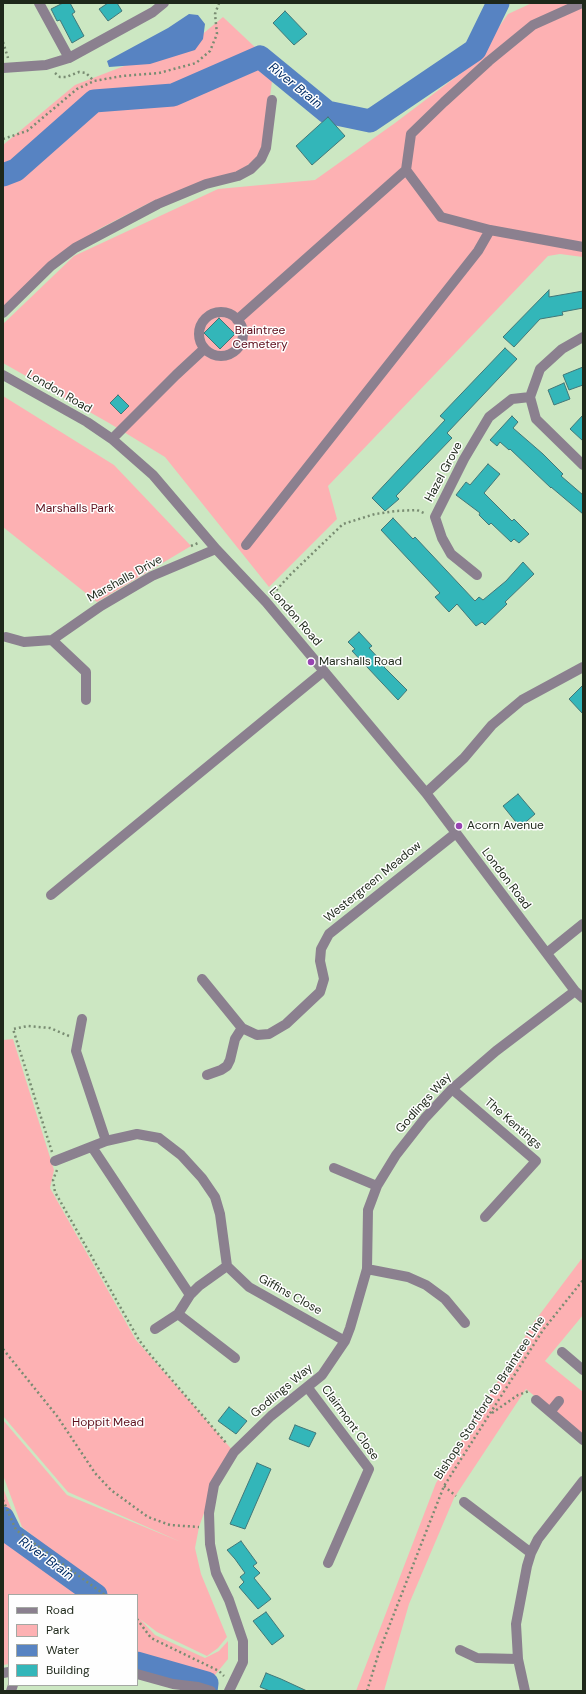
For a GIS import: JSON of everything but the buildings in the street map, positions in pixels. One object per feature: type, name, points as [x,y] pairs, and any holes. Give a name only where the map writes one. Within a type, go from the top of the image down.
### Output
[{"type":"street","points":[[39,3],[69,58]]},
{"type":"street","points":[[6,65],[49,64],[69,58],[153,12],[164,3]]},
{"type":"street","points":[[237,320],[406,170],[411,134],[444,102],[489,61],[532,25],[582,3]]},
{"type":"street","points":[[3,313],[51,266],[75,248],[158,204],[206,184],[238,176],[251,169],[261,159],[266,148],[272,100]]},
{"type":"street","points":[[406,170],[441,217],[490,230],[583,247]]},
{"type":"street","points":[[246,545],[478,251],[490,230]]},
{"type":"street","points":[[224,312],[234,316],[241,324],[244,334],[241,345],[234,353],[218,356],[213,355],[204,349],[200,340],[200,329],[205,319],[213,313],[224,312]]},
{"type":"street","points":[[583,336],[562,349],[540,370],[530,397],[536,419],[583,465]]},
{"type":"street","points":[[112,439],[204,349]]},
{"type":"street","name":"London Road","points":[[3,375],[87,422],[112,439],[153,475],[216,549],[266,602],[426,793],[575,991],[583,998]]},
{"type":"street","name":"Hazel Grove","points":[[477,575],[451,554],[442,538],[435,517],[464,459],[489,417],[512,399],[530,397]]},
{"type":"street","name":"Marshalls Drive","points":[[52,640],[101,606],[152,576],[216,549]]},
{"type":"street","points":[[6,637],[24,642],[52,640],[86,672],[86,700]]},
{"type":"street","points":[[426,793],[464,758],[492,726],[522,700],[583,667]]},
{"type":"street","points":[[51,895],[324,672]]},
{"type":"street","name":"Westergreen Meadow","points":[[242,1028],[258,1035],[269,1034],[286,1024],[320,992],[324,979],[320,961],[321,949],[329,934],[456,834]]},
{"type":"street","points":[[546,953],[583,924]]},
{"type":"street","points":[[202,979],[242,1028],[235,1039],[227,1066],[207,1075]]},
{"type":"street","name":"Godlings Way","points":[[229,1691],[243,1662],[243,1641],[216,1573],[210,1544],[209,1513],[214,1485],[234,1452],[271,1416],[308,1388],[322,1375],[345,1341],[367,1269],[368,1210],[377,1186],[396,1155],[425,1118],[452,1089],[496,1051],[575,991]]},
{"type":"street","points":[[82,1019],[76,1050],[106,1141]]},
{"type":"street","name":"The Kentings","points":[[452,1089],[536,1161],[485,1217]]},
{"type":"street","points":[[55,1161],[106,1141],[137,1134],[159,1138],[180,1155],[202,1178],[215,1197],[220,1214],[227,1266],[199,1286],[190,1295],[178,1314],[155,1329]]},
{"type":"street","points":[[92,1147],[190,1295]]},
{"type":"street","points":[[334,1168],[377,1186]]},
{"type":"street","name":"Giffins Close","points":[[227,1266],[249,1288],[345,1341]]},
{"type":"street","points":[[367,1269],[408,1277],[426,1285],[445,1299],[465,1323]]},
{"type":"street","points":[[178,1314],[235,1358]]},
{"type":"street","points":[[562,1352],[583,1370]]},
{"type":"street","name":"Clairmont Close","points":[[308,1388],[369,1469],[328,1563]]},
{"type":"street","points":[[536,1400],[583,1440]]},
{"type":"street","points":[[550,1412],[559,1401]]},
{"type":"street","points":[[525,1691],[518,1659],[516,1624],[521,1590],[531,1552],[538,1540],[583,1481]]},
{"type":"street","points":[[464,1502],[531,1552]]},
{"type":"street","points":[[460,1650],[477,1658],[518,1659]]},
{"type":"street","points":[[138,1674],[172,1688],[198,1687],[211,1691]]},
{"type":"path","points":[[3,139],[27,131],[77,89],[94,81],[122,76],[159,73],[196,63],[210,51],[217,34],[215,14],[219,3]]},
{"type":"path","points":[[3,42],[5,46],[6,65]]},
{"type":"path","points":[[49,64],[53,72],[60,76],[66,77],[79,72],[86,73],[94,81]]},
{"type":"path","points":[[266,602],[289,576],[343,524],[375,514],[396,511],[417,510],[435,517]]},
{"type":"path","points":[[78,1039],[50,1028],[28,1026],[13,1029],[58,1172],[53,1180],[55,1192],[148,1352],[234,1452]]},
{"type":"path","name":"Bishops Stortford to Braintree Line","points":[[367,1691],[372,1671],[392,1617],[444,1486],[543,1330],[583,1280]]},
{"type":"path","points":[[3,1350],[57,1416],[95,1473],[111,1490],[148,1517],[170,1525],[204,1526]]},
{"type":"path","points":[[491,1414],[518,1395],[533,1389],[536,1400]]},
{"type":"path","points":[[444,1486],[464,1502]]},
{"type":"path","points":[[3,1500],[16,1530],[104,1594]]},
{"type":"path","points":[[138,1620],[151,1638],[219,1671],[224,1676]]},
{"type":"path","points":[[220,1681],[228,1672]]},
{"type":"green space","name":"Braintree Cemetery","points":[[532,3],[583,3],[583,257],[560,254],[548,256],[328,486],[337,519],[269,587],[165,457],[109,423],[3,363],[3,324],[74,256],[218,189],[315,180],[395,123],[473,64],[508,14]]},
{"type":"green space","points":[[223,17],[274,65],[267,121],[260,155],[238,173],[151,202],[99,229],[49,262],[3,307],[3,145],[75,85],[199,37]]},
{"type":"green space","name":"Marshalls Park","points":[[3,396],[114,465],[191,546],[97,602],[3,527]]},
{"type":"green space","name":"Hoppit Mead","points":[[13,1039],[54,1170],[50,1188],[136,1340],[234,1452],[214,1485],[199,1527],[195,1548],[201,1574],[227,1637],[218,1648],[207,1656],[157,1632],[140,1619],[155,1635],[205,1658],[219,1651],[228,1641],[228,1659],[215,1675],[210,1678],[138,1657],[138,1594],[100,1594],[13,1530],[3,1509],[3,1488],[19,1528],[59,1557],[22,1527],[3,1475],[3,1420],[67,1495],[181,1542],[68,1492],[3,1416],[3,1040]]},
{"type":"green space","points":[[583,1257],[583,1315],[545,1361],[583,1392],[583,1436],[526,1389],[454,1498],[409,1604],[384,1691],[356,1691],[436,1483],[534,1322]]},
{"type":"green space","points":[[3,1525],[8,1535],[89,1594],[8,1594],[8,1664],[3,1665]]},
{"type":"water","points":[[189,14],[198,15],[205,24],[203,39],[195,50],[150,64],[109,67],[107,61],[168,28]]},
{"type":"waterway","name":"River Brain","points":[[3,175],[16,170],[94,101],[173,95],[260,57],[327,112],[370,121],[475,50],[498,3]]},
{"type":"waterway","name":"River Brain","points":[[3,1518],[11,1534],[95,1594]]},
{"type":"waterway","name":"River Brain","points":[[138,1663],[207,1683],[206,1691]]},
{"type":"place","name":"Marshalls Road","points":[[311,662]]},
{"type":"place","name":"Acorn Avenue","points":[[459,826]]}]
